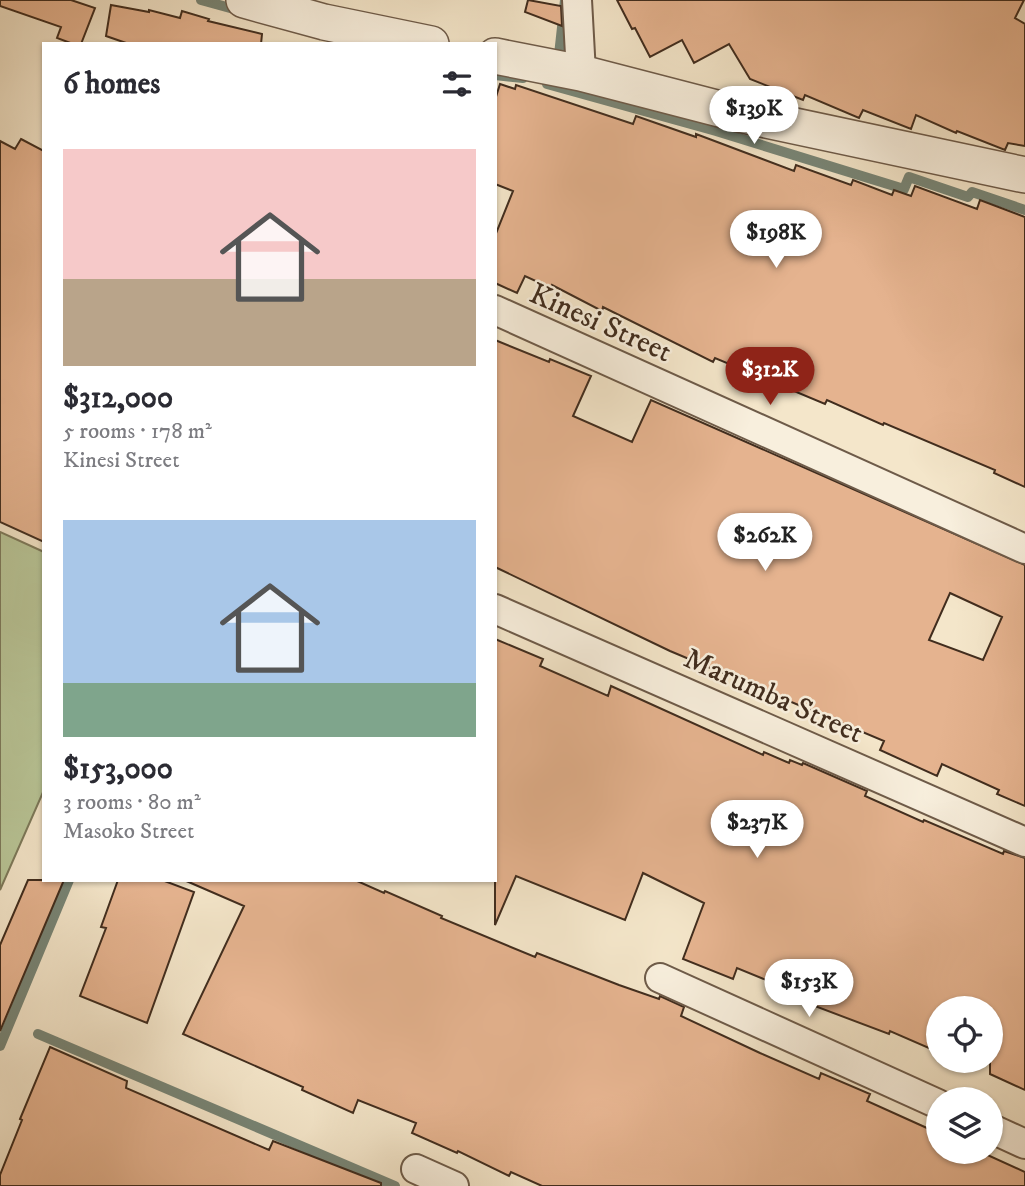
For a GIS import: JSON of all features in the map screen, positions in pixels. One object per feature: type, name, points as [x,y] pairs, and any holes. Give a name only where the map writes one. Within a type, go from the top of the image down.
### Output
[{"type":"street","points":[[244,0],[324,22],[421,42]]},
{"type":"street","points":[[577,0],[581,73]]},
{"type":"street","points":[[497,56],[581,73],[743,115],[1025,175]]},
{"type":"street","name":"Kinesi Street","points":[[497,311],[1025,549]]},
{"type":"street","name":"Marumba Street","points":[[497,610],[1025,842]]},
{"type":"street","points":[[660,978],[926,1099]]},
{"type":"street","points":[[1003,1134],[1025,1144]]},
{"type":"street","points":[[416,1169],[454,1186]]},
{"type":"green space","points":[[0,532],[42,551],[42,795],[0,890]]},
{"type":"building","points":[[0,0],[71,0],[95,8],[82,42],[68,42],[57,38],[61,27],[0,6]]},
{"type":"building","points":[[528,0],[561,6],[562,26],[525,12]]},
{"type":"building","points":[[617,0],[1024,0],[1015,18],[1025,24],[1025,146],[1008,143],[1005,150],[957,131],[956,133],[916,115],[911,129],[863,110],[859,118],[805,95],[803,100],[750,79],[729,44],[694,63],[682,40],[650,57]]},
{"type":"building","points":[[111,5],[149,10],[180,18],[182,11],[209,19],[208,21],[262,34],[261,42],[123,42],[106,36]]},
{"type":"building","points":[[500,84],[515,89],[516,85],[633,124],[636,116],[696,137],[696,134],[794,171],[796,165],[851,185],[853,180],[892,195],[894,190],[911,196],[915,186],[977,209],[980,200],[1025,217],[1025,487],[994,473],[995,470],[827,400],[825,404],[715,358],[713,362],[603,307],[602,311],[552,285],[551,288],[525,276],[517,293],[497,284],[497,231],[513,191],[497,185],[497,94]]},
{"type":"building","points":[[21,139],[42,150],[42,541],[0,522],[0,141],[15,149]]},
{"type":"building","points":[[497,341],[591,376],[573,416],[632,442],[651,400],[1025,565],[1025,806],[997,794],[999,790],[942,764],[937,776],[880,750],[884,741],[670,651],[497,568]],"holes":[[[950,593],[1002,617],[983,660],[929,640]]]},
{"type":"building","points":[[497,640],[543,659],[540,666],[608,696],[611,686],[763,755],[764,752],[789,763],[790,760],[802,765],[803,763],[867,791],[865,796],[923,822],[924,820],[1003,854],[1004,851],[1025,858],[1025,1090],[990,1074],[1003,1073],[1003,996],[926,996],[926,1047],[890,1031],[889,1034],[791,997],[793,991],[737,968],[733,979],[683,959],[704,903],[643,873],[625,920],[516,876],[495,925]]},
{"type":"building","points":[[28,880],[63,882],[0,1031],[0,945]]},
{"type":"building","points":[[117,882],[167,882],[194,892],[147,1023],[80,996],[106,928],[101,927]]},
{"type":"building","points":[[189,882],[359,882],[535,957],[537,953],[659,999],[660,996],[684,1007],[681,1016],[819,1079],[821,1073],[870,1094],[867,1101],[926,1128],[926,1164],[1003,1162],[1025,1172],[1025,1186],[542,1186],[511,1172],[509,1176],[458,1151],[457,1153],[412,1133],[416,1123],[358,1100],[353,1113],[302,1090],[303,1087],[183,1034],[244,906]]},
{"type":"building","points":[[50,1047],[127,1081],[126,1088],[269,1150],[273,1141],[381,1183],[381,1186],[0,1186],[0,1175],[22,1120],[20,1119]]},
{"type":"waterway","points":[[201,0],[241,11]]},
{"type":"waterway","points":[[558,64],[565,0]]},
{"type":"waterway","points":[[497,75],[523,78]]},
{"type":"waterway","points":[[547,84],[716,131],[904,189],[909,177],[968,197],[972,192],[1025,210]]},
{"type":"waterway","points":[[0,1046],[68,882]]},
{"type":"waterway","points":[[38,1034],[395,1186]]}]
